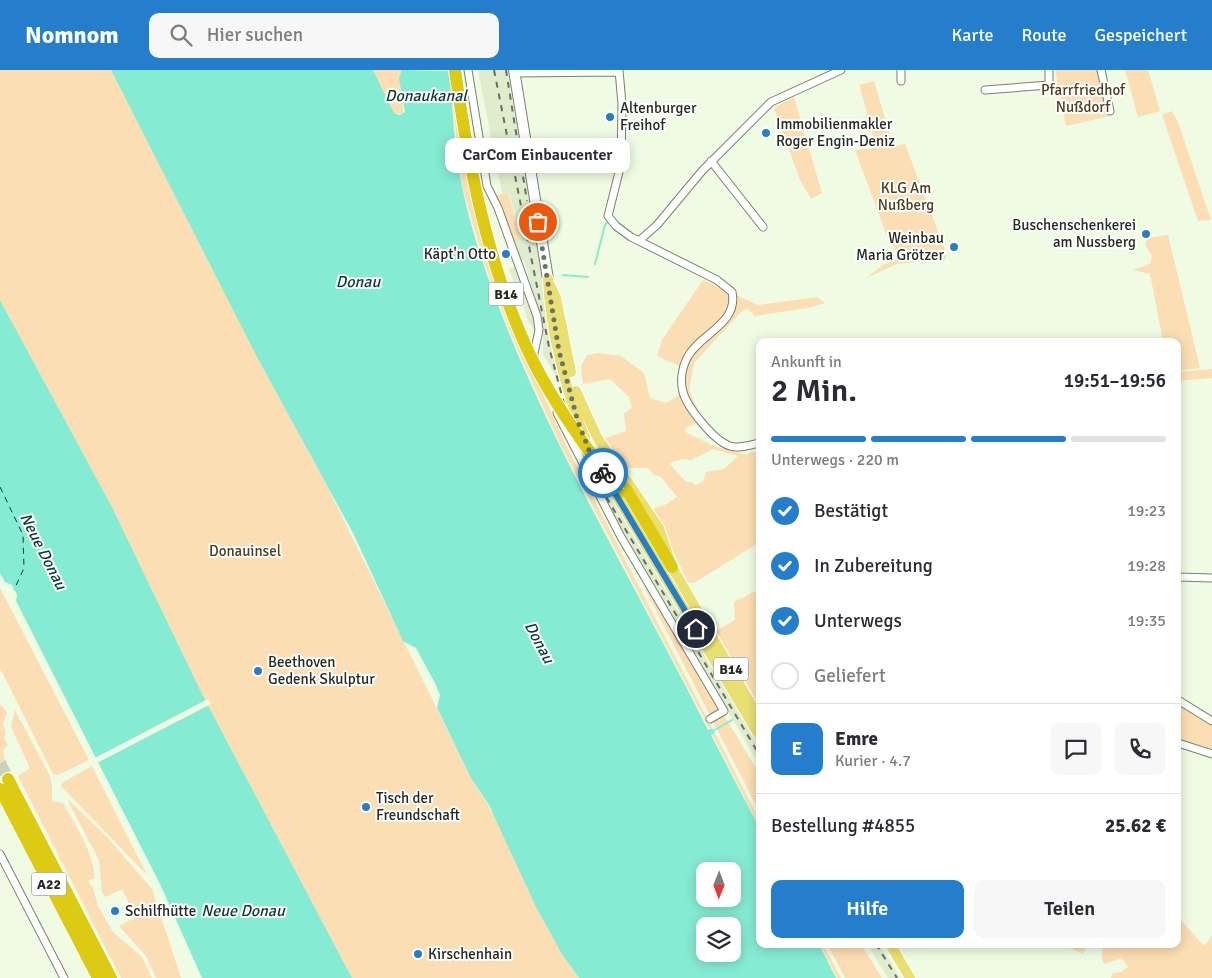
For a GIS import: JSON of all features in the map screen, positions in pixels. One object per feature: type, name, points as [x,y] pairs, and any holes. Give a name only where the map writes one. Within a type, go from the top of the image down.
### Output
[{"type":"highway","name":"B14","points":[[455,70],[478,203],[500,280],[524,342],[556,402],[620,493],[652,534]]},
{"type":"highway","name":"B14","points":[[462,70],[483,191],[500,258],[514,299],[549,376],[575,418],[638,507],[672,567]]},
{"type":"highway","name":"A22","points":[[8,779],[111,978]]},
{"type":"highway","name":"A22","points":[[0,789],[98,978]]},
{"type":"main road","points":[[514,71],[548,279],[549,298],[559,351],[578,422],[591,455],[651,552],[756,730]]},
{"type":"main road","points":[[548,279],[556,298],[577,395],[583,411],[597,437],[659,528],[672,567]]},
{"type":"main road","name":"B14","points":[[672,567],[756,713]]},
{"type":"main road","points":[[892,948],[910,978]]},
{"type":"street","points":[[468,70],[488,186],[498,208],[537,316],[539,330],[532,363],[621,537],[724,710],[710,719]]},
{"type":"street","points":[[640,240],[711,161],[771,102],[841,70]]},
{"type":"street","points":[[901,70],[901,81]]},
{"type":"street","points":[[985,90],[1049,85],[1049,70]]},
{"type":"street","points":[[1101,70],[1110,111]]},
{"type":"street","points":[[514,71],[619,71],[622,104],[621,164],[608,216],[616,226],[634,238],[717,280],[732,292],[734,303],[730,315],[694,348],[687,359],[683,371],[682,390],[696,414],[724,443],[736,447],[756,444]]},
{"type":"street","points":[[711,161],[763,227]]},
{"type":"street","points":[[1181,577],[1212,578]]},
{"type":"street","points":[[1181,702],[1212,721]]},
{"type":"street","points":[[1181,744],[1212,754]]},
{"type":"street","points":[[0,854],[64,978]]},
{"type":"shaded area","points":[[478,70],[507,70],[553,337],[570,401],[543,354],[543,330],[524,260],[520,261],[515,242],[521,240],[509,192],[502,193]]},
{"type":"shaded area","points":[[517,266],[537,328],[534,329],[529,323],[509,269]]},
{"type":"shaded area","points":[[572,436],[599,471],[756,739],[756,759],[616,521]]},
{"type":"shaded area","points":[[869,948],[881,948],[900,978],[888,978]]},
{"type":"green space","name":"Donauinsel","points":[[0,70],[111,70],[257,356],[326,484],[471,778],[500,827],[549,929],[579,978],[352,978],[202,694],[112,507],[0,300]]},
{"type":"green space","points":[[373,70],[402,70],[403,114],[394,113]]},
{"type":"green space","name":"Pfarrfriedhof Nußdorf","points":[[1055,70],[1100,70],[1110,116],[1066,126]]},
{"type":"green space","points":[[1125,70],[1148,70],[1160,111],[1138,117]]},
{"type":"green space","name":"KLG Am Nußberg","points":[[874,81],[893,146],[905,144],[945,250],[946,259],[897,264],[866,278],[883,265],[900,258],[887,236],[855,150],[874,148],[872,130],[859,85]]},
{"type":"green space","points":[[794,97],[822,193],[811,199],[800,180],[774,108]]},
{"type":"green space","points":[[452,101],[454,101],[473,203],[517,338],[567,447],[712,728],[709,728],[560,444],[512,337],[485,265],[463,190]]},
{"type":"green space","points":[[1172,111],[1178,122],[1211,220],[1198,221],[1162,115]]},
{"type":"green space","points":[[508,192],[521,240],[515,242],[495,196]]},
{"type":"green space","points":[[1168,235],[1200,368],[1181,371],[1181,338],[1162,338],[1150,274],[1133,270],[1150,264],[1152,257],[1145,244],[1147,238]]},
{"type":"green space","points":[[703,280],[758,305],[817,297],[825,303],[808,308],[754,316],[747,309],[742,311],[694,363],[689,390],[699,412],[693,411],[698,422],[686,428],[685,432],[714,446],[747,455],[750,452],[756,452],[756,544],[694,583],[688,582],[653,509],[665,505],[677,497],[661,477],[653,474],[648,468],[626,468],[605,438],[626,431],[624,413],[632,408],[629,397],[610,379],[583,384],[581,366],[587,355],[598,353],[621,356],[644,373],[650,398],[666,403],[681,394],[680,366],[657,356],[662,340]],"holes":[[[713,449],[738,456],[724,469],[706,472],[703,482],[696,485],[686,482],[669,463],[682,459],[691,460]]]},
{"type":"green space","points":[[1212,369],[1212,378],[1181,381],[1181,372]]},
{"type":"green space","points":[[0,588],[89,760],[58,775],[53,774],[0,668]]},
{"type":"green space","points":[[645,589],[648,589],[756,768],[756,805]]},
{"type":"green space","points":[[756,591],[756,700],[716,631],[735,620],[734,602]]},
{"type":"green space","points":[[0,704],[7,712],[3,724],[6,733],[4,738],[8,745],[3,750],[5,761],[0,762]]},
{"type":"green space","points":[[1181,704],[1212,723],[1212,754],[1181,744]]},
{"type":"green space","points":[[15,710],[50,776],[52,801],[63,803],[91,858],[95,878],[89,880],[89,883],[93,888],[98,906],[113,932],[142,957],[152,978],[121,978],[18,776],[30,768],[11,727]]},
{"type":"green space","points":[[715,733],[756,813],[756,820],[712,734]]},
{"type":"green space","points":[[92,766],[146,874],[61,786],[62,783]]},
{"type":"green space","points":[[67,799],[107,837],[152,889],[181,978],[156,978],[146,956],[119,926],[136,917],[122,889],[105,897],[102,892],[99,860]]},
{"type":"green space","points":[[1181,920],[1204,946],[1212,936],[1212,978],[1111,978],[1113,973],[1121,972],[1128,967],[1122,958],[1105,964],[1102,961],[1102,948],[1181,948]]},
{"type":"green space","points":[[822,948],[825,948],[841,978],[837,978]]},
{"type":"green space","points":[[829,948],[863,948],[882,978],[845,978]]},
{"type":"green space","points":[[1070,948],[1086,948],[1083,954]]},
{"type":"water","name":"Donau","points":[[111,70],[373,70],[394,113],[400,115],[405,112],[399,78],[402,70],[450,71],[454,131],[463,191],[472,229],[484,266],[511,338],[556,438],[708,730],[712,728],[715,733],[711,735],[756,821],[756,948],[821,948],[836,978],[579,978],[562,954],[535,905],[489,805],[471,778],[437,708],[440,695],[435,683],[416,648],[403,641],[354,535],[257,357]]},
{"type":"water","name":"Neue Donau","points":[[0,300],[112,507],[202,694],[352,978],[202,978],[160,884],[16,601],[17,595],[12,585],[5,582],[0,573]]},
{"type":"pier","points":[[208,699],[211,704],[95,764],[93,759]]},
{"type":"waterway","points":[[595,264],[605,225],[609,221]]},
{"type":"waterway","points":[[563,275],[588,277]]},
{"type":"waterway","points":[[713,731],[732,720]]},
{"type":"ferry route","points":[[0,487],[23,535],[24,568],[14,590]]},
{"type":"tunnel","points":[[0,763],[8,779]]},
{"type":"railway","points":[[494,70],[549,347],[567,415],[605,495],[756,749]]},
{"type":"railway","points":[[506,70],[527,201]]},
{"type":"railway","points":[[878,948],[897,978]]},
{"type":"way so far","points":[[538,222],[559,351],[578,422],[591,455],[603,473]]},
{"type":"place","name":"Altenburger Freihof","points":[[610,117]]},
{"type":"place","name":"Immobilienmakler Roger Engin-Deniz","points":[[766,133]]},
{"type":"place","name":"CarCom Einbaucenter","points":[[538,222]]},
{"type":"place","name":"Buschenschenkerei am Nussberg","points":[[1146,234]]},
{"type":"place","name":"Weinbau Maria Grötzer","points":[[954,247]]},
{"type":"place","name":"Käpt'n Otto","points":[[506,254]]},
{"type":"place","name":"Beethoven Gedenk Skulptur","points":[[258,671]]},
{"type":"place","name":"Tisch der Freundschaft","points":[[366,807]]},
{"type":"place","name":"Schilfhütte","points":[[115,911]]},
{"type":"place","name":"Kirschenhain","points":[[418,954]]},
{"type":"route","points":[[603,473],[696,629]]},
{"type":"water label","name":"Donaukanal","points":[[426,95]]}]
